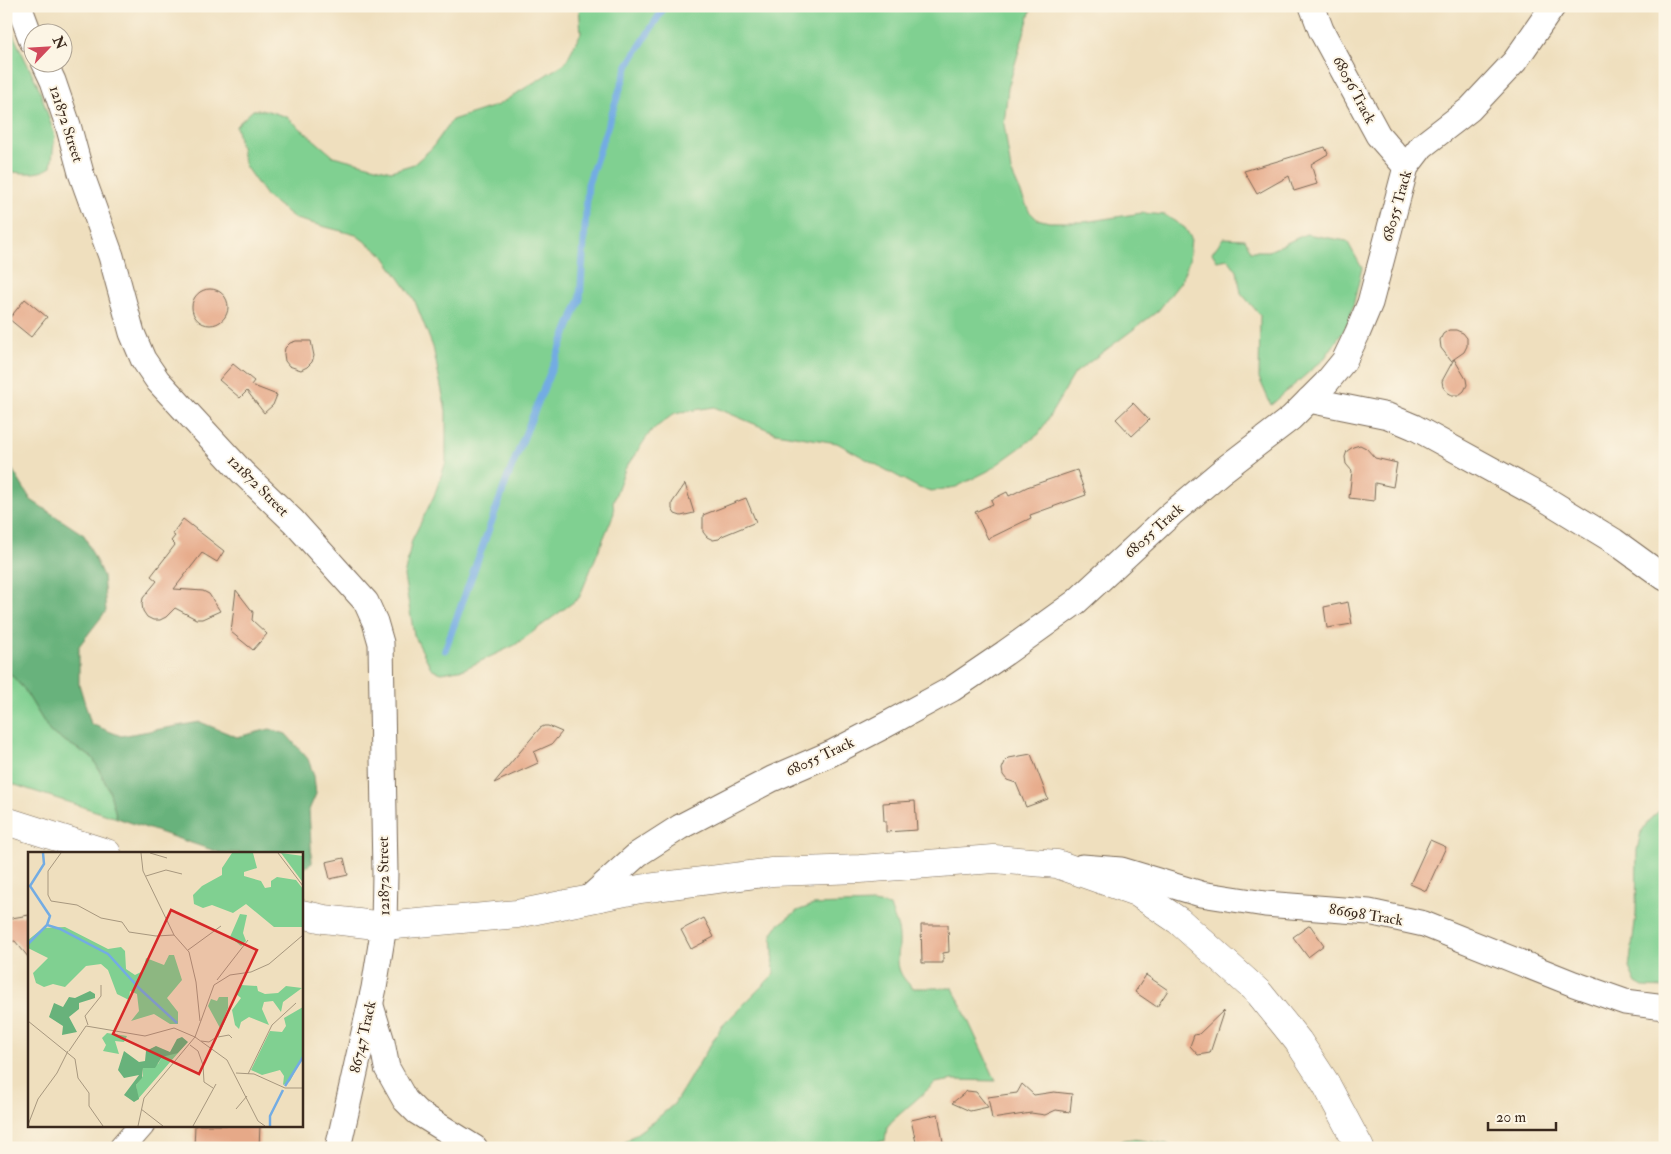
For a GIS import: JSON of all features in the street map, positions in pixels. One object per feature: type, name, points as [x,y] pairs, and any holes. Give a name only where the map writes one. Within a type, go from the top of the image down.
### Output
[{"type":"street","points":[[19,6],[25,22]]},
{"type":"street","name":"68056 Track","points":[[1312,6],[1321,30],[1378,135],[1406,167]]},
{"type":"street","name":"68055 Track","points":[[588,899],[638,854],[680,827],[772,779],[832,753],[882,727],[952,689],[1005,653],[1076,602],[1222,470],[1291,418],[1344,361],[1370,303],[1406,167],[1422,146],[1470,109],[1515,61],[1553,6]]},
{"type":"street","name":"121872 Street","points":[[49,72],[65,116],[81,173],[111,256],[132,333],[142,359],[158,381],[242,472],[293,521],[366,602],[375,622],[381,643],[383,678],[384,926]]},
{"type":"street","points":[[1309,400],[1388,416],[1414,427],[1555,505],[1614,541],[1665,578]]},
{"type":"street","points":[[6,821],[104,852]]},
{"type":"street","points":[[302,914],[324,919],[384,926],[518,914],[640,889],[772,872],[860,869],[994,859],[1057,864],[1136,892],[1179,921],[1259,993],[1298,1041],[1326,1084],[1360,1148]]},
{"type":"street","name":"86698 Track","points":[[1057,864],[1120,870],[1201,894],[1264,904],[1369,912],[1424,924],[1625,1002],[1665,1007]]},
{"type":"street","name":"86747 Track","points":[[338,1148],[370,1004],[384,926]]},
{"type":"street","points":[[370,1004],[382,1042],[387,1068],[405,1100],[416,1112],[475,1148]]},
{"type":"street","points":[[122,1148],[141,1126]]},
{"type":"green space","points":[[579,6],[849,6],[853,9],[885,6],[1032,6],[1008,88],[1004,124],[1011,171],[1029,211],[1037,219],[1049,222],[1084,222],[1142,213],[1165,215],[1185,228],[1191,238],[1189,261],[1180,283],[1158,311],[1075,373],[1039,434],[988,471],[956,487],[932,491],[919,488],[837,443],[776,433],[714,407],[675,413],[651,431],[625,469],[613,502],[614,513],[579,598],[515,645],[464,669],[441,673],[431,668],[414,635],[404,576],[412,540],[434,496],[446,462],[446,411],[433,347],[414,299],[383,255],[356,235],[296,219],[267,197],[245,166],[236,126],[253,110],[265,110],[287,117],[333,156],[391,171],[414,164],[432,148],[452,120],[498,105],[565,63],[581,33]]},
{"type":"green space","points":[[6,20],[22,53],[22,72],[31,72],[39,88],[55,136],[51,167],[41,172],[6,171]]},
{"type":"green space","points":[[1306,234],[1347,241],[1362,268],[1349,323],[1324,359],[1271,405],[1259,378],[1260,315],[1241,293],[1237,271],[1228,259],[1217,261],[1212,253],[1223,238],[1245,239],[1251,251],[1269,251]]},
{"type":"green space","points":[[6,466],[12,469],[31,500],[84,535],[103,576],[106,611],[79,646],[79,684],[91,724],[121,736],[200,722],[237,737],[270,729],[286,734],[308,759],[314,776],[316,794],[309,810],[312,863],[302,869],[302,852],[218,852],[117,818],[109,790],[93,758],[50,732],[24,689],[6,669]]},
{"type":"green space","points":[[6,669],[24,689],[50,732],[93,758],[109,790],[117,818],[6,782]]},
{"type":"green space","points":[[1665,806],[1665,988],[1643,987],[1636,983],[1629,968],[1636,915],[1637,850],[1641,832],[1651,818]]},
{"type":"green space","points":[[874,903],[890,906],[898,929],[899,967],[905,980],[913,988],[953,988],[996,1081],[953,1080],[935,1083],[892,1121],[887,1127],[885,1141],[867,1142],[837,1148],[621,1148],[626,1141],[674,1104],[722,1026],[774,974],[772,933],[777,926],[797,911],[813,905]]},
{"type":"green space","points":[[1132,1139],[1167,1144],[1174,1148],[1076,1148]]},
{"type":"building","points":[[1325,147],[1328,154],[1311,164],[1317,184],[1294,191],[1289,176],[1257,194],[1244,171]]},
{"type":"building","points":[[210,289],[217,290],[223,294],[227,300],[227,314],[223,320],[217,324],[210,325],[203,324],[197,320],[193,314],[192,307],[193,300],[197,294],[203,290]]},
{"type":"building","points":[[25,299],[47,317],[31,337],[9,319]]},
{"type":"building","points":[[1449,330],[1463,333],[1467,338],[1467,346],[1464,352],[1451,361],[1441,348],[1440,340],[1443,334]]},
{"type":"building","points":[[311,341],[314,356],[312,362],[301,370],[289,366],[285,361],[285,348],[290,343]]},
{"type":"building","points":[[1454,359],[1466,379],[1467,385],[1459,395],[1452,395],[1447,392],[1443,387],[1442,381]]},
{"type":"building","points":[[233,364],[254,381],[251,385],[277,395],[273,405],[264,413],[247,391],[240,398],[219,380]]},
{"type":"building","points":[[1133,403],[1149,420],[1132,436],[1116,419]]},
{"type":"building","points":[[1360,445],[1366,448],[1375,458],[1397,463],[1393,487],[1375,483],[1374,501],[1349,498],[1352,471],[1346,464],[1345,457],[1347,451]]},
{"type":"building","points":[[1077,470],[1086,495],[1030,515],[1031,518],[988,539],[975,512],[993,504],[991,500],[1007,492],[1009,496],[1027,487]]},
{"type":"building","points":[[685,484],[694,513],[681,516],[675,514],[672,509],[672,503]]},
{"type":"building","points":[[746,498],[756,522],[719,539],[713,540],[707,537],[703,532],[703,515]]},
{"type":"building","points":[[183,519],[224,551],[217,562],[202,553],[174,589],[203,591],[209,594],[220,611],[202,619],[196,619],[175,608],[166,617],[160,620],[153,620],[147,617],[143,611],[143,598],[157,581],[151,576],[175,545],[171,541],[175,536],[172,534]]},
{"type":"building","points":[[236,590],[253,612],[252,620],[267,634],[253,650],[231,632]]},
{"type":"building","points":[[1348,602],[1352,624],[1327,628],[1324,607]]},
{"type":"building","points":[[544,726],[562,732],[552,744],[534,752],[538,763],[494,783],[540,728]]},
{"type":"building","points":[[1031,754],[1048,799],[1026,807],[1016,783],[1007,780],[1003,775],[1002,769],[1009,758]]},
{"type":"building","points":[[915,801],[917,830],[886,832],[883,803]]},
{"type":"building","points":[[1430,840],[1446,847],[1426,891],[1410,884]]},
{"type":"building","points":[[344,858],[348,875],[330,879],[326,862]]},
{"type":"building","points":[[28,915],[28,957],[15,941],[6,942],[6,919]]},
{"type":"building","points":[[704,918],[714,937],[691,949],[681,930]]},
{"type":"building","points":[[921,925],[948,925],[949,952],[943,953],[943,963],[922,963]]},
{"type":"building","points":[[1310,925],[1324,945],[1308,957],[1293,937]]},
{"type":"building","points":[[1146,975],[1168,990],[1157,1007],[1135,992]]},
{"type":"building","points":[[1224,1010],[1210,1053],[1198,1055],[1190,1046],[1194,1035],[1199,1034]]},
{"type":"building","points":[[1022,1084],[1034,1095],[1054,1092],[1072,1094],[1070,1112],[1056,1110],[1045,1115],[1031,1113],[992,1119],[988,1097],[1017,1093]]},
{"type":"building","points":[[967,1091],[976,1092],[988,1107],[970,1111],[952,1103]]},
{"type":"building","points":[[938,1114],[943,1142],[917,1147],[911,1120]]},
{"type":"building","points":[[195,1126],[260,1126],[259,1148],[194,1148]]},
{"type":"waterway","points":[[445,650],[507,479],[580,299],[588,184],[628,65],[665,6]]}]
